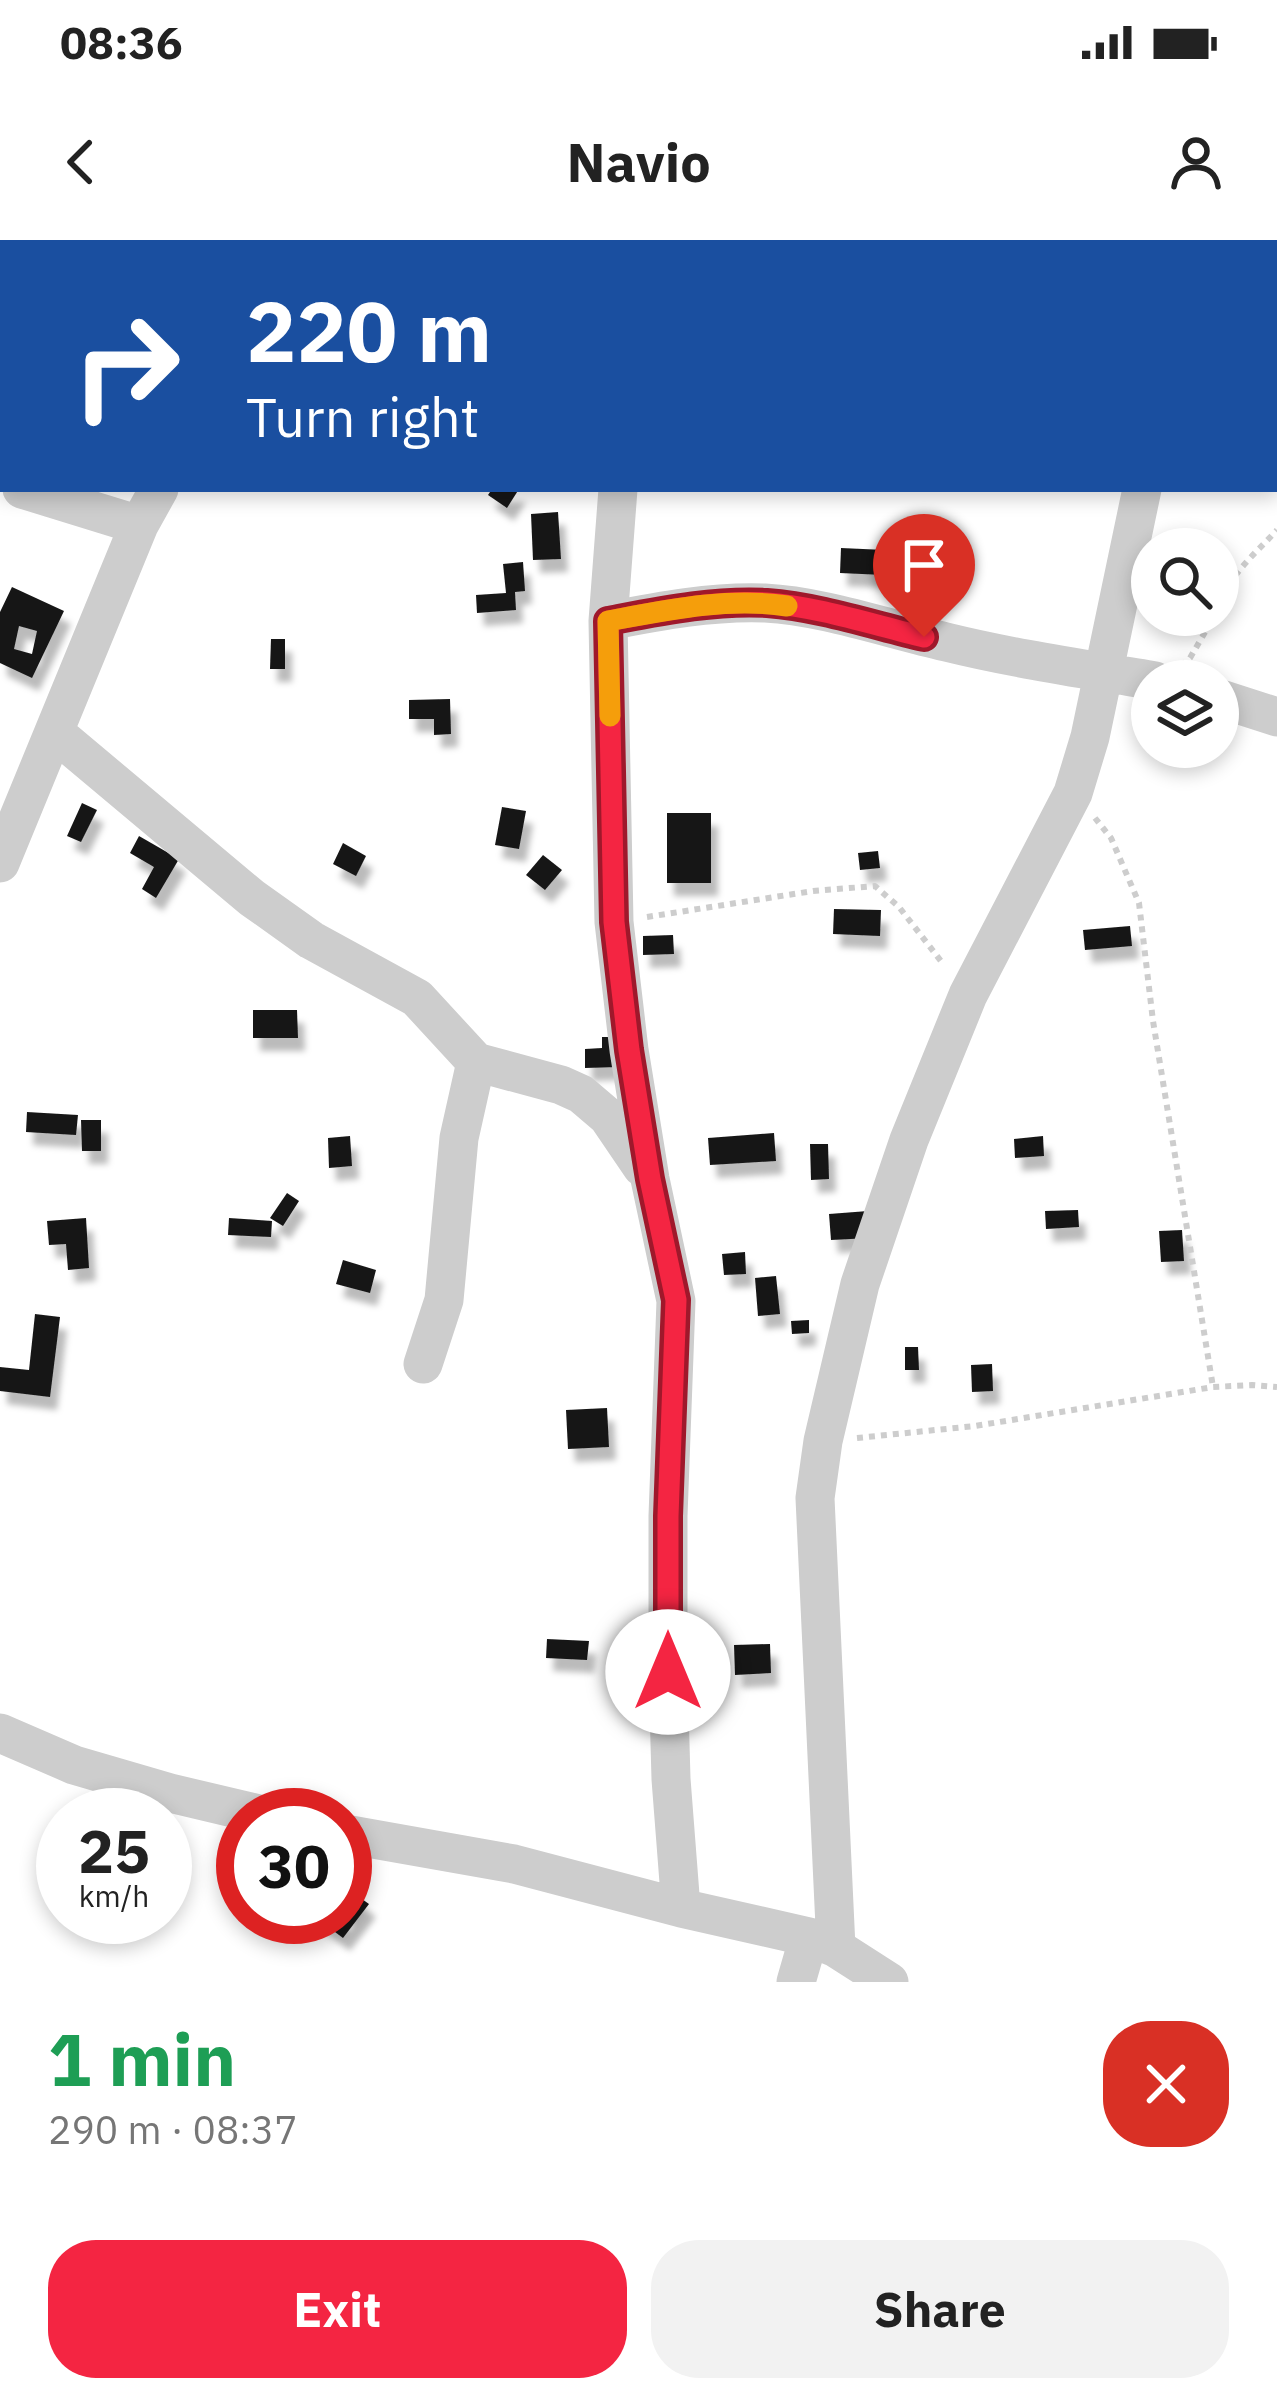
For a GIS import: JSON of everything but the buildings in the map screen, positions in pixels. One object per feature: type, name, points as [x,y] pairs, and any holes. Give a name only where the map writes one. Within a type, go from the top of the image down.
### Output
[{"type":"street","points":[[32,492],[139,525]]},
{"type":"street","points":[[0,862],[139,525],[157,492]]},
{"type":"street","points":[[618,492],[608,621],[614,922],[650,1179],[676,1300],[668,1672],[681,1908]]},
{"type":"street","points":[[796,1982],[823,1942],[815,1498],[823,1441],[860,1283],[909,1140],[968,995],[1073,793],[1090,736],[1141,492]]},
{"type":"street","points":[[608,621],[712,604],[767,603],[1131,678]]},
{"type":"street","points":[[1239,705],[1277,717]]},
{"type":"street","points":[[54,732],[252,898],[311,940],[417,998],[476,1062],[561,1084],[581,1094],[608,1117],[650,1179]]},
{"type":"street","points":[[423,1364],[444,1300],[459,1138],[476,1062]]},
{"type":"street","points":[[0,1732],[74,1765],[216,1804]]},
{"type":"street","points":[[372,1839],[514,1864],[823,1942],[890,1982]]},
{"type":"path","points":[[1239,568],[1277,530]]},
{"type":"path","points":[[1073,793],[1112,838],[1139,903],[1156,1042],[1214,1387]]},
{"type":"path","points":[[614,922],[875,886],[899,907],[968,995]]},
{"type":"path","points":[[823,1441],[975,1426],[1214,1387],[1277,1387]]},
{"type":"slow traffic","points":[[610,716],[608,621],[712,604],[787,606]]},
{"type":"route","points":[[668,1672],[676,1300],[650,1179],[614,922],[608,621],[712,604],[767,603],[924,637]]}]
